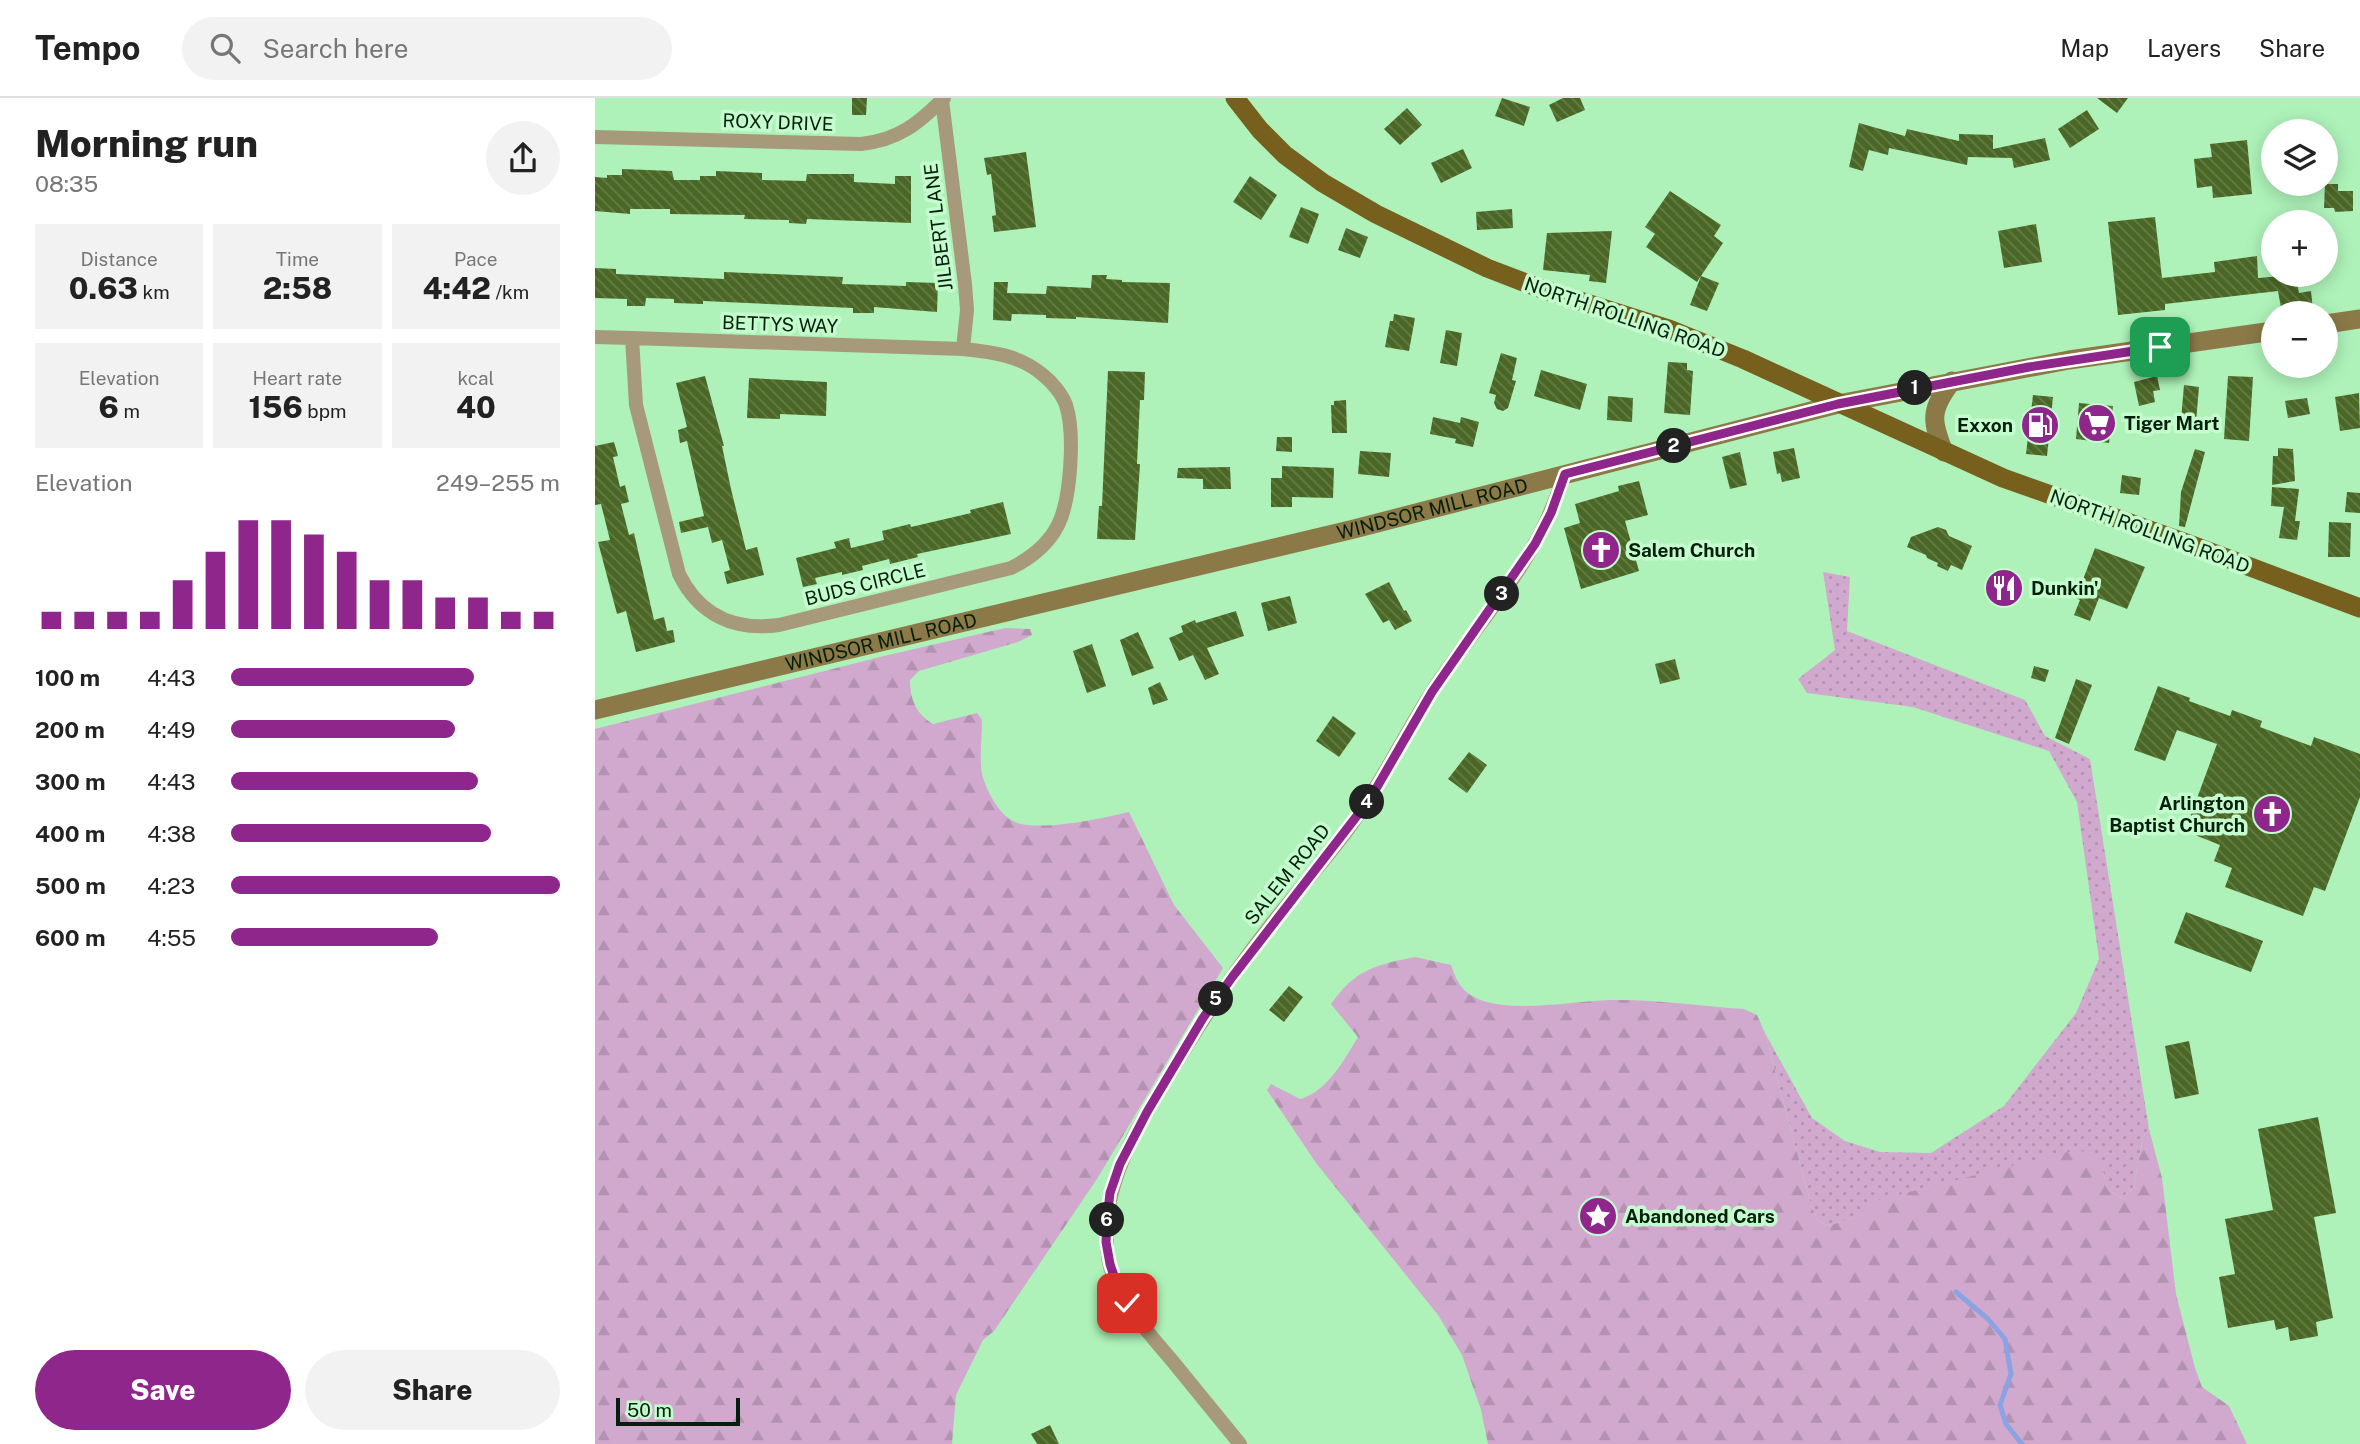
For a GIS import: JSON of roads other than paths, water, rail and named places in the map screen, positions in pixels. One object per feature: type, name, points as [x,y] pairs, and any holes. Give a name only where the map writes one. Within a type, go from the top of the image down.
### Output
[{"type":"main road","name":"NORTH ROLLING ROAD","points":[[1235,98],[1260,130],[1285,155],[1323,183],[1432,243],[1539,288],[1669,329],[1743,359],[2003,478],[2360,607]]},
{"type":"main road","points":[[2338,322],[2360,319]]},
{"type":"main road","name":"WINDSOR MILL ROAD","points":[[595,710],[1153,578],[1838,404],[2088,357],[2261,333]]},
{"type":"main road","points":[[1944,452],[1935,429],[1934,413],[1938,399],[1952,381]]},
{"type":"street","name":"ROXY DRIVE","points":[[595,137],[861,144],[883,142],[922,120],[943,99]]},
{"type":"street","name":"JILBERT LANE","points":[[943,99],[965,284],[967,310],[963,349]]},
{"type":"street","name":"BETTYS WAY","points":[[595,337],[963,349]]},
{"type":"street","name":"BUDS CIRCLE","points":[[632,338],[636,405],[679,574],[685,587],[710,611],[728,622],[759,628],[1011,568],[1030,558],[1051,536],[1065,509],[1068,494],[1070,435],[1065,402],[1048,380],[1027,364],[1010,356],[963,349]]},
{"type":"street","name":"SALEM ROAD","points":[[1240,1444],[1142,1323],[1116,1282],[1106,1242],[1110,1193],[1120,1164],[1147,1112],[1203,1018],[1265,932],[1370,799],[1432,692],[1513,579],[1551,513],[1565,474]]},
{"type":"waterway","points":[[1956,1292],[1988,1319],[2005,1339],[2011,1374],[2000,1405],[2006,1424],[2022,1444]]},
{"type":"place","name":"Tiger Mart","points":[[2097,423]]},
{"type":"place","name":"Exxon","points":[[2040,425]]},
{"type":"place","name":"Salem Church","points":[[1601,550]]},
{"type":"place","name":"Dunkin'","points":[[2004,588]]},
{"type":"place","name":"Arlington Baptist Church","points":[[2272,814]]},
{"type":"place","name":"Abandoned Cars","points":[[1598,1216]]}]
